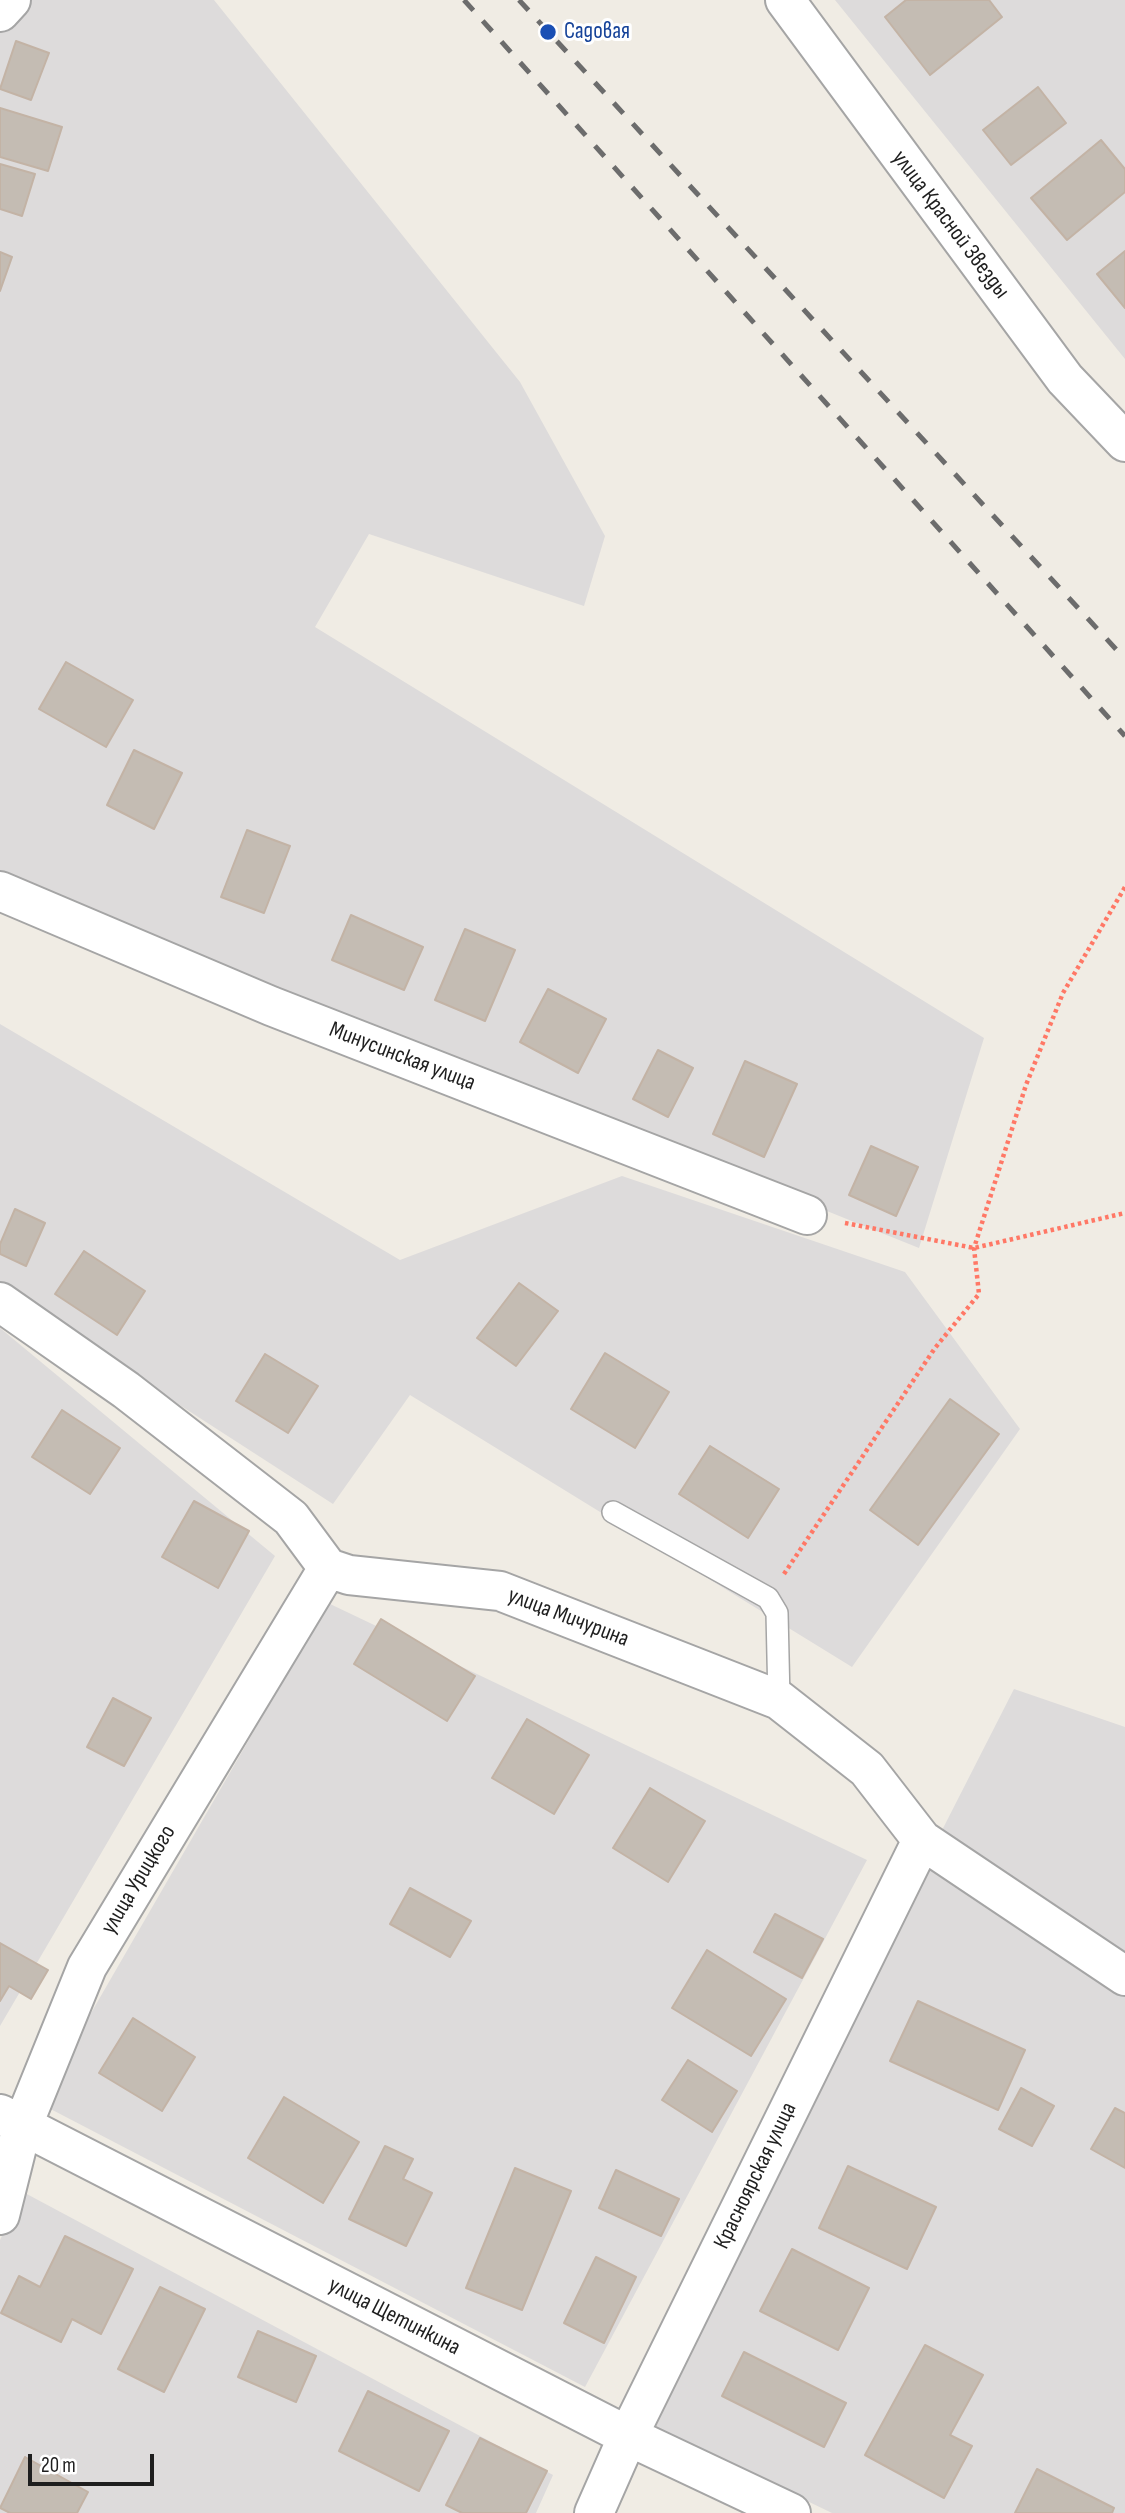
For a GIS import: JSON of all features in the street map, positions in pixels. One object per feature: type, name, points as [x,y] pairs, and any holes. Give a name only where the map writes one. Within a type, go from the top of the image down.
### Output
[{"type":"street","points":[[0,12],[11,0]]},
{"type":"street","name":"улица Красной Звезды","points":[[785,0],[1065,379],[1125,442]]},
{"type":"street","name":"Минусинская улица","points":[[0,891],[271,1006],[807,1215]]},
{"type":"street","points":[[0,1302],[126,1390],[291,1518],[328,1568]]},
{"type":"street","name":"улица Мичурина","points":[[328,1568],[349,1575],[500,1591],[779,1700],[867,1769],[922,1840],[1125,1976]]},
{"type":"street","name":"улица Урицкого","points":[[0,2215],[11,2121],[87,1967],[328,1568]]},
{"type":"street","name":"Красноярская улица","points":[[594,2513],[628,2436],[922,1840]]},
{"type":"street","name":"улица Щетинкина","points":[[11,2121],[628,2436],[791,2513]]},
{"type":"lane","points":[[613,1512],[768,1598],[778,1613],[779,1700]]},
{"type":"path","points":[[768,1598],[935,1348],[979,1294],[974,1248],[1026,1085],[1063,993],[1125,887]]},
{"type":"path","points":[[807,1215],[974,1248],[1125,1213]]},
{"type":"shaded area","points":[[0,0],[214,0],[520,382],[605,536],[584,606],[369,534],[315,627],[984,1038],[919,1248],[0,879]]},
{"type":"shaded area","points":[[835,0],[1125,0],[1125,359]]},
{"type":"shaded area","points":[[0,1024],[400,1260],[622,1176],[905,1272],[1020,1429],[852,1667],[410,1395],[333,1504],[0,1289]]},
{"type":"shaded area","points":[[0,1328],[275,1556],[0,2026]]},
{"type":"shaded area","points":[[328,1603],[867,1860],[585,2387],[39,2103]]},
{"type":"shaded area","points":[[1014,1689],[1125,1727],[1125,2513],[832,2513],[641,2421]]},
{"type":"shaded area","points":[[23,2192],[553,2475],[536,2513],[0,2513],[0,2240]]},
{"type":"building","points":[[906,0],[989,0],[1002,17],[930,75],[885,17]]},
{"type":"building","points":[[16,41],[49,53],[31,100],[0,89]]},
{"type":"building","points":[[1038,87],[1066,123],[1011,165],[983,130]]},
{"type":"building","points":[[0,108],[62,127],[48,171],[0,157]]},
{"type":"building","points":[[1101,140],[1125,169],[1125,192],[1067,240],[1031,198]]},
{"type":"building","points":[[0,164],[35,174],[22,216],[0,209]]},
{"type":"building","points":[[1125,251],[1125,308],[1097,274]]},
{"type":"building","points":[[0,252],[12,257],[0,291]]},
{"type":"building","points":[[66,662],[133,700],[106,747],[39,709]]},
{"type":"building","points":[[134,750],[182,773],[154,829],[107,805]]},
{"type":"building","points":[[247,830],[290,846],[264,913],[221,897]]},
{"type":"building","points":[[351,915],[423,947],[404,990],[332,960]]},
{"type":"building","points":[[465,929],[515,950],[485,1021],[435,1000]]},
{"type":"building","points":[[548,989],[606,1019],[578,1073],[520,1042]]},
{"type":"building","points":[[658,1050],[693,1068],[668,1117],[633,1099]]},
{"type":"building","points":[[745,1061],[797,1084],[764,1157],[713,1134]]},
{"type":"building","points":[[871,1146],[918,1167],[896,1216],[849,1195]]},
{"type":"building","points":[[15,1209],[45,1223],[26,1266],[0,1254],[0,1244]]},
{"type":"building","points":[[84,1251],[145,1291],[117,1335],[55,1294]]},
{"type":"building","points":[[519,1283],[558,1311],[516,1366],[477,1338]]},
{"type":"building","points":[[605,1353],[669,1392],[635,1448],[571,1409]]},
{"type":"building","points":[[265,1354],[318,1386],[288,1433],[236,1401]]},
{"type":"building","points":[[950,1399],[999,1434],[918,1545],[870,1510]]},
{"type":"building","points":[[62,1410],[120,1448],[90,1494],[32,1457]]},
{"type":"building","points":[[710,1446],[779,1489],[748,1538],[679,1494]]},
{"type":"building","points":[[194,1501],[249,1531],[218,1588],[162,1557]]},
{"type":"building","points":[[381,1619],[475,1676],[447,1721],[354,1664]]},
{"type":"building","points":[[113,1698],[151,1718],[124,1766],[87,1747]]},
{"type":"building","points":[[527,1719],[589,1755],[554,1814],[492,1778]]},
{"type":"building","points":[[650,1788],[705,1821],[668,1882],[613,1848]]},
{"type":"building","points":[[410,1888],[471,1921],[450,1957],[390,1924]]},
{"type":"building","points":[[775,1914],[823,1939],[802,1978],[754,1952]]},
{"type":"building","points":[[0,1943],[48,1970],[31,1999],[9,1986],[0,2001]]},
{"type":"building","points":[[707,1950],[786,1999],[751,2056],[672,2008]]},
{"type":"building","points":[[918,2001],[1025,2050],[998,2110],[890,2061]]},
{"type":"building","points":[[133,2018],[195,2057],[162,2111],[99,2073]]},
{"type":"building","points":[[688,2060],[737,2091],[712,2132],[662,2100]]},
{"type":"building","points":[[1021,2088],[1054,2106],[1032,2146],[999,2129]]},
{"type":"building","points":[[284,2097],[359,2142],[323,2203],[248,2158]]},
{"type":"building","points":[[1115,2108],[1125,2113],[1125,2168],[1091,2149]]},
{"type":"building","points":[[385,2146],[413,2159],[403,2179],[432,2193],[406,2246],[349,2219]]},
{"type":"building","points":[[848,2166],[936,2207],[907,2269],[819,2228]]},
{"type":"building","points":[[515,2168],[571,2191],[522,2310],[466,2288]]},
{"type":"building","points":[[616,2170],[679,2199],[661,2236],[599,2208]]},
{"type":"building","points":[[65,2236],[133,2269],[101,2334],[72,2319],[61,2342],[1,2313],[19,2276],[40,2287]]},
{"type":"building","points":[[792,2249],[869,2288],[838,2350],[760,2311]]},
{"type":"building","points":[[596,2257],[636,2277],[604,2343],[564,2323]]},
{"type":"building","points":[[160,2287],[205,2309],[164,2392],[118,2369]]},
{"type":"building","points":[[258,2331],[316,2356],[296,2402],[238,2377]]},
{"type":"building","points":[[925,2345],[983,2375],[950,2435],[972,2446],[944,2498],[865,2455]]},
{"type":"building","points":[[744,2352],[846,2403],[824,2447],[722,2396]]},
{"type":"building","points":[[368,2391],[449,2431],[419,2491],[339,2451]]},
{"type":"building","points":[[480,2438],[547,2471],[526,2513],[462,2513],[446,2505]]},
{"type":"building","points":[[25,2457],[88,2492],[77,2513],[10,2513],[0,2508]]},
{"type":"building","points":[[1037,2469],[1114,2508],[1112,2513],[1015,2513]]},
{"type":"railway","points":[[464,0],[1125,736]]},
{"type":"railway","points":[[519,0],[1125,659]]},
{"type":"place","name":"Садовая","points":[[548,32]]}]
